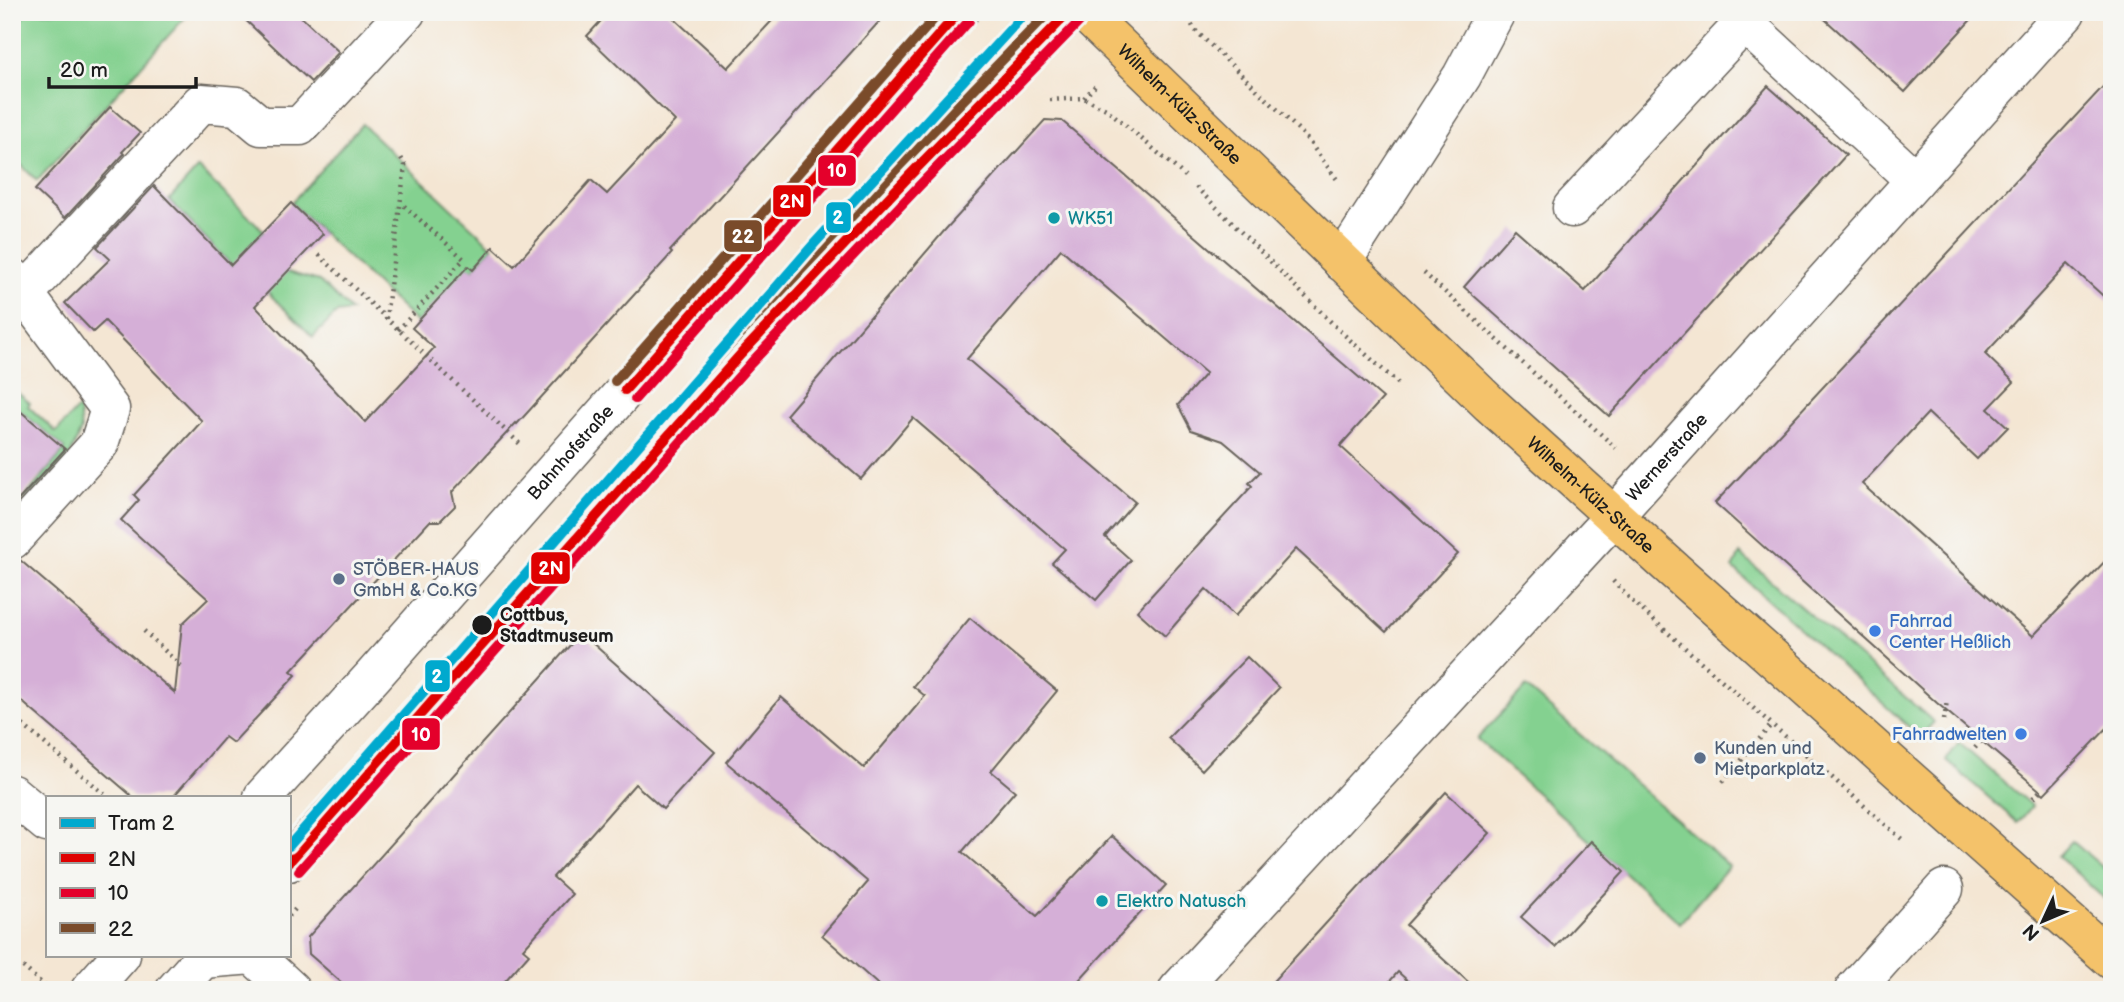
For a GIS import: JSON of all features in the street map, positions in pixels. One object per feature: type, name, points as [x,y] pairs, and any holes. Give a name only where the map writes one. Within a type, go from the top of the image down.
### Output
[{"type":"main road","name":"Wilhelm-Külz-Straße","points":[[1084,12],[1490,404],[2112,960]]},
{"type":"street","points":[[12,540],[99,444],[110,409],[19,285],[201,103],[237,106],[261,126],[300,126],[406,12]]},
{"type":"street","name":"Bahnhofstraße","points":[[264,796],[374,675],[959,12]]},
{"type":"street","points":[[290,861],[741,354],[1069,12]]},
{"type":"street","points":[[1342,262],[1440,91],[1462,76],[1496,12]]},
{"type":"street","name":"Wernerstraße","points":[[1178,990],[1614,516],[2066,12]]},
{"type":"street","points":[[1572,208],[1744,23],[1915,180]]},
{"type":"street","points":[[12,794],[46,822]]},
{"type":"street","points":[[1854,990],[1944,889]]},
{"type":"street","points":[[90,990],[120,956]]},
{"type":"street","points":[[175,990],[202,965],[253,956],[291,990]]},
{"type":"path","points":[[1045,102],[1054,98],[1084,98],[1108,110],[1187,179],[1339,330],[1406,390]]},
{"type":"path","points":[[386,319],[405,165],[399,154]]},
{"type":"path","points":[[398,330],[464,259],[401,203]]},
{"type":"path","points":[[319,255],[526,449]]},
{"type":"path","points":[[1633,602],[1909,844]]},
{"type":"path","points":[[145,631],[181,666]]},
{"type":"path","points":[[1944,720],[1947,701]]},
{"type":"path","points":[[12,716],[107,796]]},
{"type":"path","points":[[1723,782],[1772,724]]},
{"type":"path","points":[[1975,748],[1982,740]]},
{"type":"path","points":[[2034,798],[2040,790]]},
{"type":"path","points":[[23,967],[45,987]]},
{"type":"green space","points":[[28,12],[190,12],[37,181],[12,156],[12,29]]},
{"type":"green space","points":[[362,124],[493,247],[473,270],[469,267],[417,323],[291,203]]},
{"type":"green space","points":[[198,168],[264,231],[232,266],[169,200]]},
{"type":"green space","points":[[266,266],[319,281],[351,311],[337,313],[313,337],[254,279]]},
{"type":"green space","points":[[12,388],[30,403],[28,406],[56,432],[79,407],[81,430],[70,456],[12,513],[65,449],[12,404]]},
{"type":"green space","points":[[1740,554],[1934,722],[1920,737],[1733,568]]},
{"type":"green space","points":[[1526,687],[1729,866],[1680,923],[1477,739]]},
{"type":"green space","points":[[1959,743],[2032,806],[2018,823],[1946,760]]},
{"type":"green space","points":[[2072,841],[2112,875],[2112,906],[2058,856]]},
{"type":"building","points":[[237,12],[296,12],[339,52],[311,82]]},
{"type":"building","points":[[609,12],[667,12],[728,68],[780,12],[888,12],[517,424],[452,492],[455,506],[440,521],[430,521],[291,671],[296,675],[233,743],[225,737],[174,796],[132,796],[12,693],[12,561],[20,560],[175,693],[182,624],[208,599],[121,520],[139,500],[134,495],[202,421],[105,321],[93,332],[65,303],[110,259],[97,247],[154,186],[231,265],[291,203],[323,234],[255,306],[365,422],[434,348],[412,328],[468,266],[473,270],[493,247],[514,266],[591,180],[607,194],[675,121],[587,36]]},
{"type":"building","points":[[1817,12],[1978,12],[1905,92]]},
{"type":"building","points":[[2112,77],[2112,304],[2068,264],[1985,354],[2014,382],[1988,409],[2008,427],[1977,459],[1928,413],[1862,484],[2033,636],[2112,554],[2112,723],[2044,794],[1937,703],[1715,503]]},
{"type":"building","points":[[1768,86],[1846,155],[1609,416],[1464,287],[1515,229],[1585,291]]},
{"type":"building","points":[[110,107],[140,133],[65,218],[35,190]]},
{"type":"building","points":[[1045,120],[1062,121],[1383,398],[1340,446],[1458,554],[1386,632],[1296,549],[1235,616],[1206,589],[1165,636],[1137,611],[1252,486],[1249,483],[1260,472],[1223,441],[1191,430],[1178,405],[1206,373],[1061,249],[967,359],[1135,502],[1105,537],[1131,560],[1096,600],[1052,563],[1065,549],[913,418],[861,479],[786,415],[945,230]]},
{"type":"building","points":[[12,404],[65,449],[12,507]]},
{"type":"building","points":[[970,618],[1057,691],[991,771],[1015,791],[962,852],[1037,916],[1112,836],[1166,885],[1070,990],[884,990],[822,935],[868,882],[726,762],[781,697],[864,768],[925,696],[913,686]]},
{"type":"building","points":[[581,633],[715,752],[663,809],[635,784],[553,877],[572,894],[523,949],[529,954],[497,990],[350,990],[309,954],[308,937]]},
{"type":"building","points":[[1247,657],[1279,688],[1202,770],[1168,738]]},
{"type":"building","points":[[1446,792],[1490,833],[1406,925],[1477,990],[1418,990],[1398,972],[1382,990],[1265,990]]},
{"type":"building","points":[[1591,841],[1624,872],[1555,947],[1521,917]]},
{"type":"tram line","name":"2","points":[[290,845],[814,244],[1026,12]]},
{"type":"transit line","name":"22","points":[[615,381],[940,12]]},
{"type":"transit line","name":"2N","points":[[625,390],[959,12]]},
{"type":"transit line","name":"22","points":[[290,840],[731,344],[1049,12]]},
{"type":"transit line","name":"2N","points":[[290,861],[741,354],[1069,12]]},
{"type":"transit line","name":"10","points":[[635,399],[969,21]]},
{"type":"transit line","name":"10","points":[[299,871],[751,363],[1079,22]]},
{"type":"place","name":"WK51","points":[[1054,218]]},
{"type":"place","name":"STÖBER-HAUS GmbH & Co.KG","points":[[339,579]]},
{"type":"place","name":"Cottbus, Stadtmuseum","points":[[482,625]]},
{"type":"place","name":"Fahrrad Center Heßlich","points":[[1875,631]]},
{"type":"place","name":"Fahrradwelten","points":[[2021,734]]},
{"type":"place","name":"Kunden und Mietparkplatz","points":[[1700,758]]},
{"type":"place","name":"Elektro Natusch","points":[[1102,901]]}]
